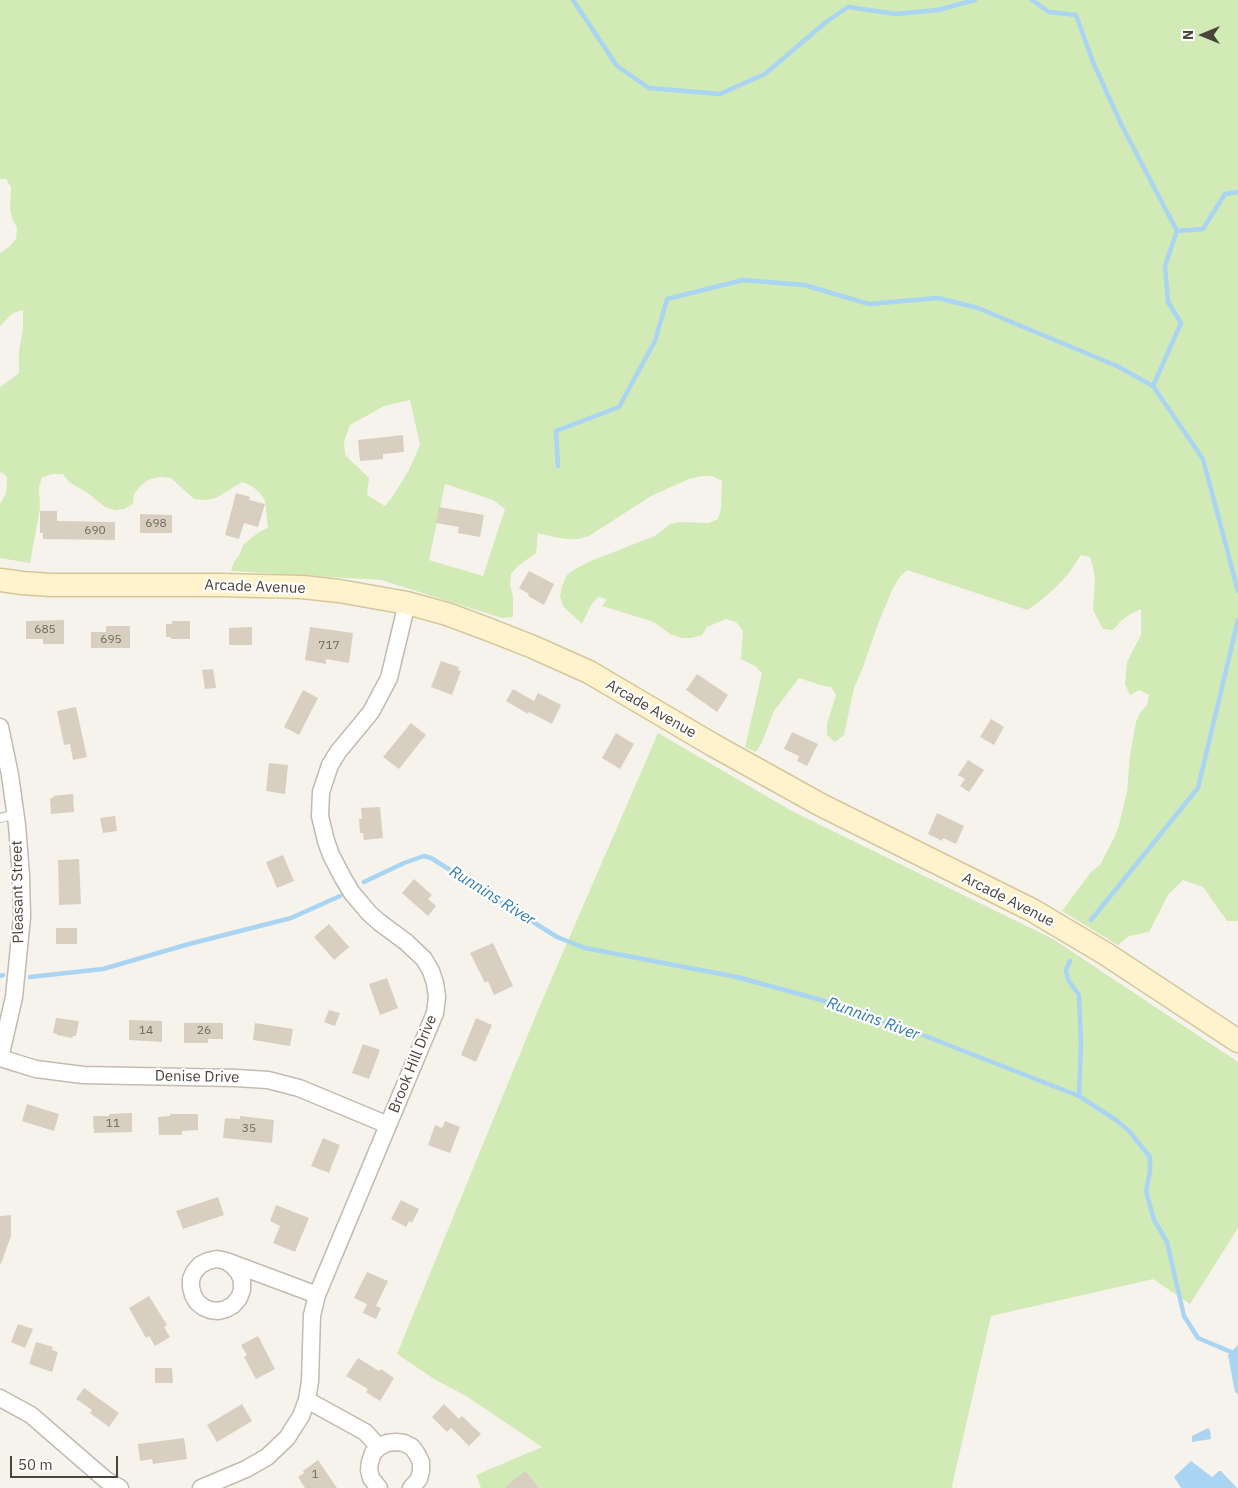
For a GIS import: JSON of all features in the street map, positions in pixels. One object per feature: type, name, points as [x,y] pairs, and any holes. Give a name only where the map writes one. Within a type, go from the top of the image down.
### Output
[{"type":"main road","name":"Arcade Avenue","points":[[0,580],[51,585],[302,587],[366,595],[407,603],[447,614],[490,630],[589,672],[713,745],[821,805],[1032,910],[1106,954],[1238,1041]]},
{"type":"street","name":"Brook Hill Drive","points":[[201,1488],[256,1464],[267,1457],[287,1438],[301,1416],[307,1400],[310,1381],[312,1315],[317,1295],[435,1013],[437,997],[435,983],[424,959],[411,946],[369,913],[352,893],[336,866],[326,842],[320,816],[321,792],[330,764],[371,712],[389,678],[407,603]]},
{"type":"street","name":"Pleasant Street","points":[[0,727],[10,775],[8,816],[21,876],[22,917],[14,997],[0,1058]]},
{"type":"street","name":"Denise Drive","points":[[0,1058],[36,1069],[75,1074],[268,1080],[299,1088],[388,1125]]},
{"type":"street","points":[[276,1280],[252,1285],[233,1305],[218,1311],[203,1307],[192,1295],[191,1279],[194,1272],[200,1265],[217,1259],[226,1261],[317,1295]]},
{"type":"street","points":[[226,1261],[239,1273],[242,1281],[242,1290],[239,1298]]},
{"type":"street","points":[[0,1398],[31,1415],[106,1480],[120,1488]]},
{"type":"street","points":[[307,1400],[365,1432],[379,1447]]},
{"type":"street","points":[[379,1488],[371,1478],[369,1470],[373,1453],[387,1443],[396,1442],[412,1447],[418,1454],[421,1462],[419,1479],[411,1488]]},
{"type":"green space","points":[[0,0],[1238,0],[1238,921],[1227,921],[1203,887],[1183,880],[1168,895],[1149,932],[1129,936],[1118,945],[1062,911],[1091,872],[1100,865],[1115,836],[1127,792],[1130,755],[1136,722],[1140,713],[1147,705],[1149,695],[1139,690],[1130,695],[1125,684],[1127,662],[1141,635],[1141,609],[1130,614],[1113,630],[1103,629],[1093,610],[1095,579],[1090,557],[1081,555],[1069,573],[1055,588],[1027,610],[907,570],[893,588],[878,624],[854,688],[844,735],[835,742],[827,735],[827,724],[836,695],[831,687],[799,678],[774,711],[756,752],[745,747],[762,673],[755,666],[741,659],[743,631],[736,622],[726,619],[707,627],[702,635],[681,638],[670,634],[654,622],[602,606],[607,599],[598,597],[591,605],[582,624],[563,606],[560,597],[567,575],[593,560],[655,536],[670,524],[680,522],[709,523],[718,519],[721,509],[722,481],[712,476],[689,479],[651,496],[589,536],[569,539],[538,533],[536,553],[518,566],[511,574],[510,585],[513,596],[513,617],[502,618],[381,580],[231,571],[243,545],[259,532],[268,528],[265,501],[252,486],[242,482],[216,498],[205,500],[194,499],[171,478],[150,479],[141,485],[134,494],[133,504],[124,509],[115,510],[105,507],[89,494],[69,482],[63,474],[42,477],[39,487],[40,508],[30,563],[0,558],[0,504],[6,493],[7,477],[0,472],[0,387],[19,373],[23,310],[13,313],[0,326],[0,253],[16,239],[17,228],[10,208],[11,187],[6,179],[0,179]],"holes":[[[410,400],[420,445],[409,470],[385,506],[367,495],[369,478],[345,455],[344,441],[350,425],[384,406]],[[445,484],[493,500],[505,509],[483,576],[429,560]]]},
{"type":"green space","points":[[658,733],[792,811],[1053,939],[1238,1062],[1238,1228],[1190,1304],[1153,1279],[991,1316],[953,1488],[481,1488],[476,1475],[542,1447],[466,1396],[434,1379],[397,1354],[538,1010]]},
{"type":"water","points":[[1238,1345],[1238,1394],[1235,1392],[1228,1355]]},
{"type":"water","points":[[1208,1428],[1211,1439],[1192,1442],[1192,1436]]},
{"type":"water","points":[[1191,1461],[1212,1477],[1221,1471],[1237,1488],[1181,1488],[1174,1477]]},
{"type":"building","points":[[403,435],[404,452],[383,454],[383,459],[360,461],[358,440]]},
{"type":"building","points":[[236,493],[250,497],[249,500],[265,504],[258,527],[244,523],[239,539],[225,535]]},
{"type":"building","points":[[439,507],[484,515],[480,537],[458,533],[459,527],[436,523]]},
{"type":"building","points":[[40,511],[57,511],[57,521],[115,522],[115,540],[43,539],[43,533],[40,533]]},
{"type":"building","points":[[140,514],[172,515],[172,533],[140,533]]},
{"type":"building","points":[[529,571],[554,584],[544,605],[528,596],[529,594],[519,588]]},
{"type":"building","points":[[64,620],[64,644],[43,644],[43,639],[26,639],[26,621]]},
{"type":"building","points":[[172,621],[190,621],[190,639],[171,639],[171,637],[166,637],[166,624],[172,624]]},
{"type":"building","points":[[106,626],[130,626],[130,648],[91,648],[91,632],[106,632]]},
{"type":"building","points":[[252,627],[252,645],[229,645],[229,628]]},
{"type":"building","points":[[310,627],[353,633],[349,663],[326,659],[326,664],[305,660]]},
{"type":"building","points":[[441,661],[459,667],[458,670],[461,671],[452,695],[431,687]]},
{"type":"building","points":[[213,669],[216,688],[205,689],[202,670]]},
{"type":"building","points":[[697,674],[728,695],[717,712],[686,690]]},
{"type":"building","points":[[513,689],[534,701],[538,693],[561,705],[552,724],[529,712],[528,714],[506,701]]},
{"type":"building","points":[[303,690],[318,698],[299,735],[284,727]]},
{"type":"building","points":[[76,707],[87,757],[73,760],[70,744],[64,745],[57,711]]},
{"type":"building","points":[[991,719],[1004,727],[994,745],[980,737]]},
{"type":"building","points":[[411,723],[426,735],[399,769],[383,757]]},
{"type":"building","points":[[792,732],[818,744],[807,766],[797,761],[799,756],[784,749]]},
{"type":"building","points":[[616,733],[634,744],[620,769],[602,758]]},
{"type":"building","points":[[968,760],[984,770],[969,792],[960,786],[965,779],[958,775]]},
{"type":"building","points":[[269,763],[288,765],[285,794],[266,791]]},
{"type":"building","points":[[73,794],[74,812],[51,814],[50,798]]},
{"type":"building","points":[[380,807],[383,838],[364,840],[363,833],[360,833],[359,819],[362,819],[361,808]]},
{"type":"building","points":[[937,813],[964,826],[956,844],[943,838],[942,841],[928,834]]},
{"type":"building","points":[[115,816],[117,831],[103,833],[100,818]]},
{"type":"building","points":[[283,855],[294,881],[277,888],[266,862]]},
{"type":"building","points":[[79,859],[81,904],[59,905],[58,860]]},
{"type":"building","points":[[414,879],[432,895],[428,899],[436,906],[428,916],[402,893]]},
{"type":"building","points":[[329,924],[349,947],[334,960],[314,937]]},
{"type":"building","points":[[56,928],[77,928],[77,944],[56,944]]},
{"type":"building","points":[[493,943],[513,986],[494,995],[488,981],[485,983],[470,953]]},
{"type":"building","points":[[387,978],[398,1008],[380,1015],[369,984]]},
{"type":"building","points":[[329,1010],[340,1013],[335,1026],[324,1022]]},
{"type":"building","points":[[56,1018],[79,1021],[76,1036],[72,1038],[53,1033]]},
{"type":"building","points":[[476,1018],[492,1025],[476,1062],[461,1055]]},
{"type":"building","points":[[129,1020],[162,1021],[162,1042],[129,1040]]},
{"type":"building","points":[[184,1023],[223,1023],[223,1039],[208,1039],[208,1043],[184,1043]]},
{"type":"building","points":[[255,1023],[293,1029],[290,1046],[253,1040]]},
{"type":"building","points":[[363,1044],[380,1050],[369,1079],[352,1073]]},
{"type":"building","points":[[27,1104],[59,1114],[54,1131],[22,1121]]},
{"type":"building","points":[[132,1113],[132,1132],[94,1133],[93,1116]]},
{"type":"building","points":[[170,1114],[198,1114],[198,1130],[182,1131],[182,1135],[159,1135],[158,1117],[170,1116]]},
{"type":"building","points":[[240,1116],[274,1120],[272,1143],[223,1138],[225,1118],[240,1119]]},
{"type":"building","points":[[445,1121],[460,1127],[450,1153],[428,1145],[435,1125],[442,1128]]},
{"type":"building","points":[[323,1138],[340,1145],[329,1173],[311,1166]]},
{"type":"building","points":[[218,1197],[224,1215],[183,1229],[176,1211]]},
{"type":"building","points":[[401,1200],[419,1209],[412,1223],[409,1221],[406,1227],[391,1219]]},
{"type":"building","points":[[276,1205],[309,1218],[295,1252],[273,1243],[280,1226],[270,1221]]},
{"type":"building","points":[[11,1215],[11,1236],[1,1264],[0,1216]]},
{"type":"building","points":[[367,1272],[388,1281],[376,1306],[381,1308],[376,1319],[363,1313],[367,1304],[354,1298]]},
{"type":"building","points":[[149,1296],[167,1325],[164,1327],[170,1337],[155,1346],[149,1336],[146,1338],[129,1308]]},
{"type":"building","points":[[18,1324],[33,1329],[25,1348],[11,1342]]},
{"type":"building","points":[[258,1336],[275,1369],[256,1379],[244,1357],[247,1355],[241,1345]]},
{"type":"building","points":[[36,1342],[53,1347],[52,1350],[58,1352],[52,1372],[29,1364]]},
{"type":"building","points":[[358,1358],[379,1371],[381,1369],[394,1378],[380,1401],[366,1392],[368,1389],[346,1376]]},
{"type":"building","points":[[155,1368],[172,1368],[173,1383],[155,1383]]},
{"type":"building","points":[[84,1388],[119,1413],[109,1427],[90,1413],[92,1410],[76,1399]]},
{"type":"building","points":[[242,1404],[252,1421],[217,1442],[207,1425]]},
{"type":"building","points":[[444,1404],[459,1419],[462,1416],[481,1434],[469,1446],[451,1428],[447,1432],[432,1417]]},
{"type":"building","points":[[184,1438],[187,1459],[153,1464],[152,1459],[140,1461],[138,1444]]},
{"type":"building","points":[[318,1460],[337,1488],[305,1488],[298,1477]]},
{"type":"building","points":[[525,1471],[539,1488],[504,1488]]},
{"type":"waterway","points":[[573,0],[617,66],[649,88],[720,94],[765,74],[826,22],[848,7],[896,14],[938,10],[975,0]]},
{"type":"waterway","points":[[1032,0],[1049,12],[1076,15],[1093,62],[1122,126],[1177,231],[1165,266],[1168,302],[1181,323],[1153,386]]},
{"type":"waterway","points":[[1177,231],[1203,229],[1225,194],[1238,192]]},
{"type":"waterway","points":[[558,466],[556,431],[619,407],[655,341],[667,299],[743,280],[804,285],[869,304],[938,298],[978,308],[1117,366],[1153,386],[1203,459],[1238,591]]},
{"type":"waterway","points":[[1091,920],[1198,788],[1238,620]]},
{"type":"waterway","name":"Runnins River","points":[[364,882],[404,863],[424,856],[431,858],[557,937],[585,948],[737,977],[821,1000],[915,1032],[1079,1096],[1116,1120],[1129,1131],[1150,1157],[1150,1172],[1146,1191],[1154,1220],[1167,1242],[1184,1316],[1198,1338],[1238,1355]]},
{"type":"waterway","name":"Runnins River","points":[[30,977],[103,969],[189,944],[291,918],[340,896]]},
{"type":"waterway","points":[[1070,961],[1066,970],[1068,980],[1079,995],[1081,1043],[1079,1096]]}]
